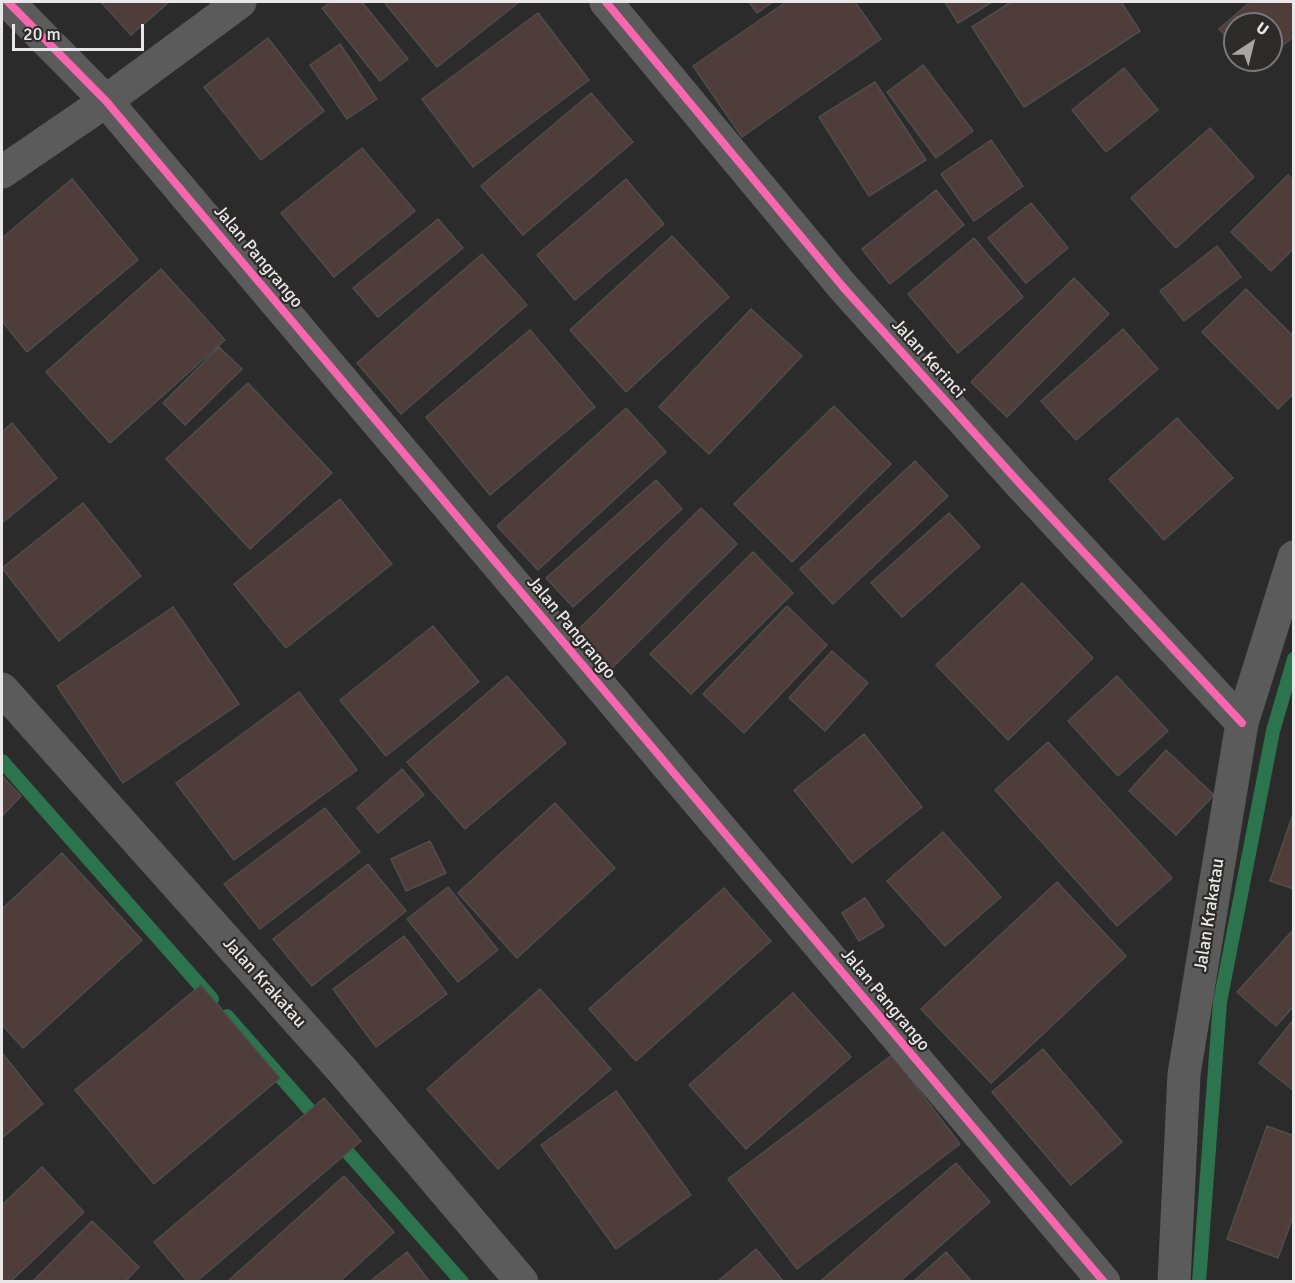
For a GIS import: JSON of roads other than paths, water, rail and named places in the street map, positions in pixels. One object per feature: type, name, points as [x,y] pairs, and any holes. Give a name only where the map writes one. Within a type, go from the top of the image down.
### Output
[{"type":"street","name":"Jalan Pangrango","points":[[8,2],[106,101],[1104,1281]]},
{"type":"street","points":[[2,172],[106,101],[240,2]]},
{"type":"street","name":"Jalan Kerinci","points":[[606,2],[843,287],[1022,486],[1242,723]]},
{"type":"street","name":"Jalan Krakatau","points":[[1174,1281],[1184,1074],[1242,723],[1293,557]]},
{"type":"street","name":"Jalan Krakatau","points":[[2,689],[342,1070],[522,1281]]},
{"type":"waterway","points":[[1199,1282],[1220,1002],[1273,731],[1294,659]]},
{"type":"waterway","points":[[2,761],[212,999]]},
{"type":"waterway","points":[[227,1016],[321,1123]]},
{"type":"waterway","points":[[336,1139],[462,1282]]}]
